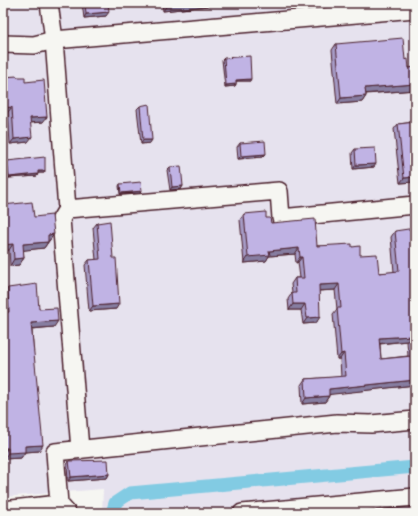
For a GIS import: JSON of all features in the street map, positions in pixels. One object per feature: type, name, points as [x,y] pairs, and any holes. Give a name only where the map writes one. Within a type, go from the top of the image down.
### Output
[{"type":"street","points":[[49,3],[54,40],[67,209],[61,219],[80,449]]},
{"type":"street","points":[[3,44],[34,45],[54,40],[415,10]]},
{"type":"street","points":[[67,209],[279,191],[281,218],[415,205]]},
{"type":"street","points":[[3,510],[63,508],[55,452],[337,423],[371,424],[415,420]]},
{"type":"street","points":[[242,513],[415,497]]},
{"type":"shaded area","points":[[3,3],[415,3],[415,513],[102,513],[103,489],[3,497]]},
{"type":"building","points":[[85,3],[108,3],[109,12],[86,14]]},
{"type":"building","points":[[167,3],[191,3],[167,5]]},
{"type":"building","points":[[403,38],[405,60],[408,59],[409,68],[415,67],[415,84],[365,88],[366,96],[341,98],[336,44]]},
{"type":"building","points":[[250,56],[251,79],[236,80],[236,84],[226,85],[224,58]]},
{"type":"building","points":[[3,77],[25,77],[25,82],[44,80],[47,117],[30,118],[32,137],[14,139],[12,107],[3,108]]},
{"type":"building","points":[[149,104],[152,140],[143,140],[140,106]]},
{"type":"building","points":[[415,122],[415,177],[404,178],[398,124]]},
{"type":"building","points":[[265,141],[266,154],[241,156],[240,143]]},
{"type":"building","points":[[375,148],[376,164],[356,165],[355,149]]},
{"type":"building","points":[[45,157],[45,171],[38,171],[38,174],[9,177],[7,161]]},
{"type":"building","points":[[181,166],[183,186],[172,187],[170,167]]},
{"type":"building","points":[[141,182],[142,191],[121,193],[120,184]]},
{"type":"building","points":[[32,202],[34,217],[52,215],[54,234],[48,235],[48,242],[23,244],[24,258],[14,259],[13,244],[3,245],[3,205]]},
{"type":"building","points":[[266,212],[266,218],[270,218],[271,223],[315,219],[317,246],[352,244],[352,247],[360,246],[360,255],[377,254],[379,273],[399,271],[395,231],[415,228],[415,380],[329,389],[329,396],[306,398],[305,379],[346,376],[344,353],[341,354],[337,308],[341,308],[339,284],[319,285],[320,317],[307,318],[305,304],[293,304],[292,293],[296,293],[295,278],[304,278],[302,257],[300,257],[299,248],[269,251],[270,255],[248,257],[244,214]],"holes":[[[411,336],[412,356],[381,359],[379,338]]]},
{"type":"building","points":[[110,221],[113,258],[116,258],[119,304],[93,306],[89,260],[100,259],[97,223]]},
{"type":"building","points":[[37,284],[39,309],[57,308],[58,321],[31,323],[43,445],[25,446],[25,452],[8,453],[8,448],[3,448],[3,313],[9,312],[8,288]]},
{"type":"building","points":[[108,460],[109,474],[71,477],[69,461]]},
{"type":"waterway","points":[[112,513],[115,503],[130,493],[415,467]]}]
